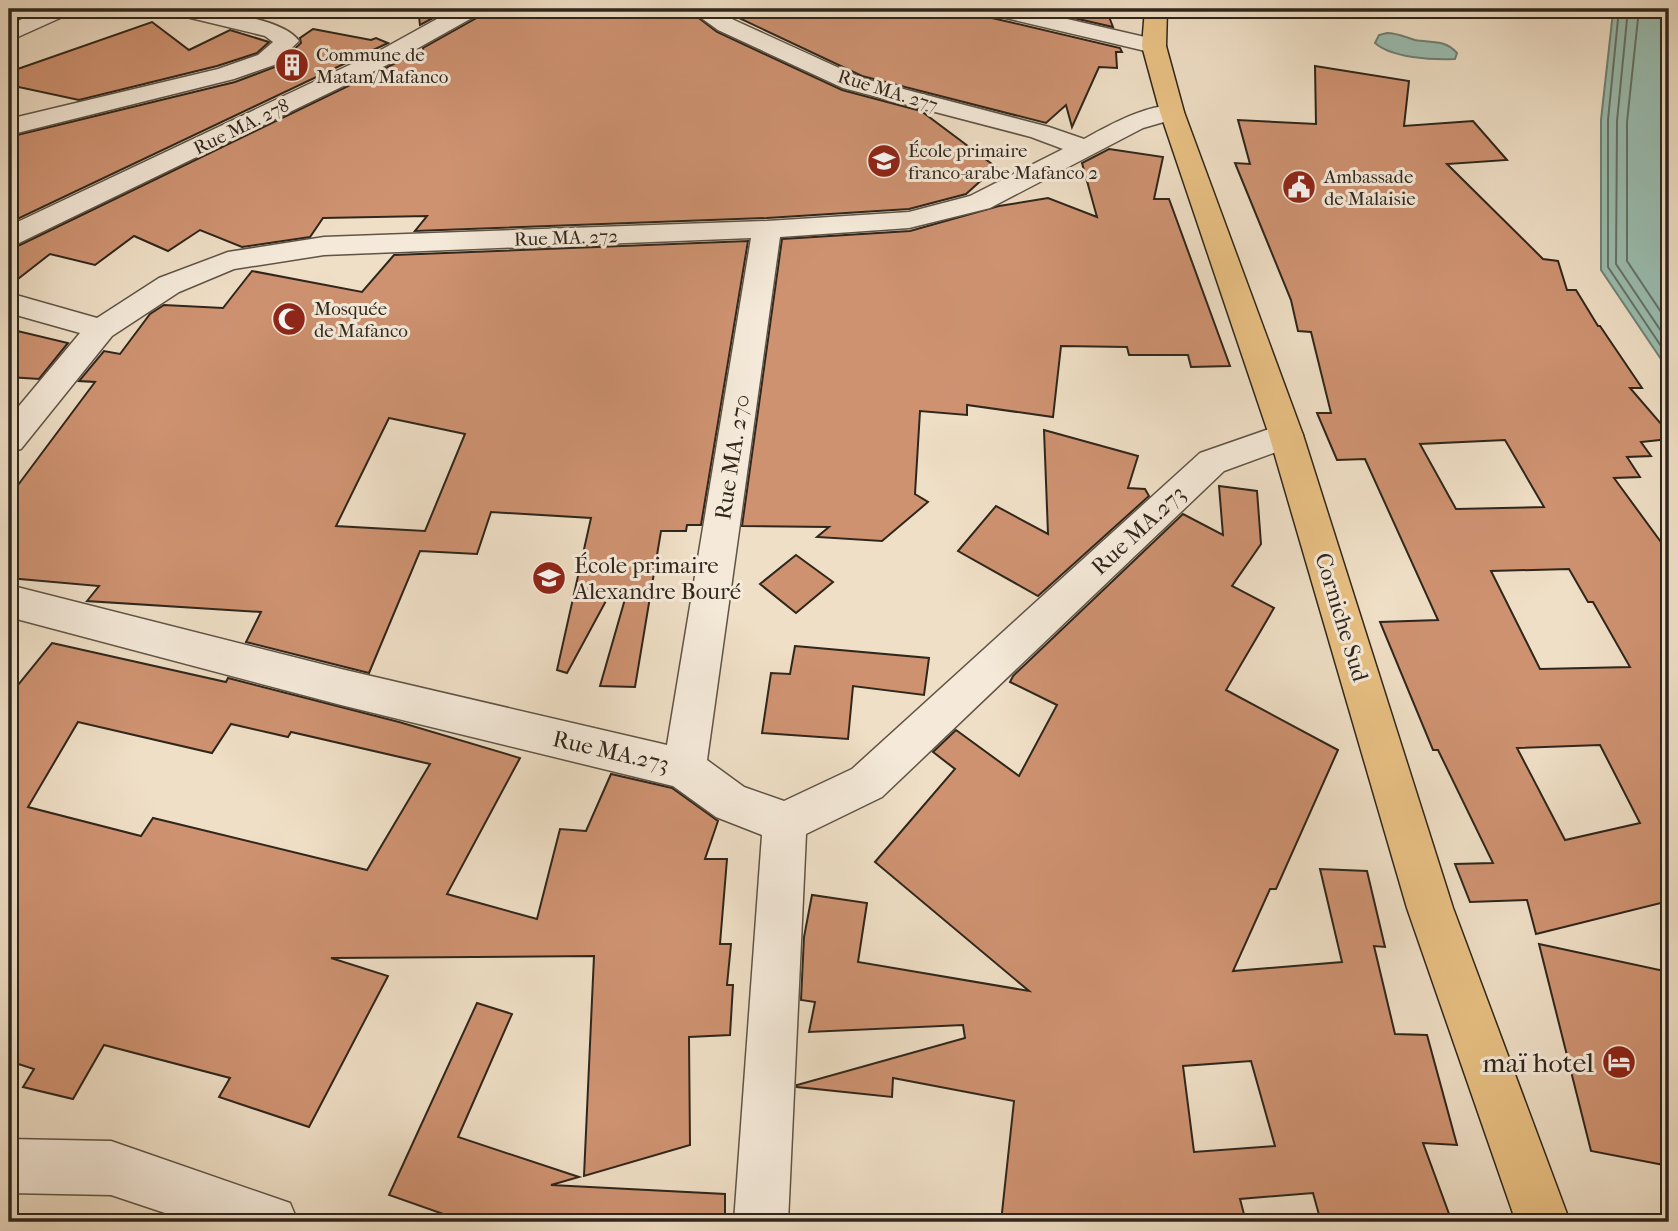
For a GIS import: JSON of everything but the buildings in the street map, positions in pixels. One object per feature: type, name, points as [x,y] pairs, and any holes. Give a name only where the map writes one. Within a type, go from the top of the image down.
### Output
[{"type":"main road","name":"Corniche Sud","points":[[1156,9],[1154,46],[1172,112],[1286,435],[1430,908],[1543,1222]]},
{"type":"street","points":[[9,34],[61,9]]},
{"type":"street","points":[[9,127],[226,74],[266,60],[288,41],[273,31],[182,9]]},
{"type":"street","name":"Rue MA. 278","points":[[9,237],[387,56],[471,9]]},
{"type":"street","name":"Rue MA. 277","points":[[699,9],[726,25],[852,83],[1040,132],[1085,148]]},
{"type":"street","points":[[997,9],[1154,46]]},
{"type":"street","name":"Rue MA. 272","points":[[9,440],[101,329],[170,285],[228,261],[324,246],[767,229],[909,220],[980,202],[1134,123],[1172,112]]},
{"type":"street","name":"Rue MA. 270","points":[[684,769],[767,229]]},
{"type":"street","points":[[9,303],[101,329]]},
{"type":"street","name":"Rue MA.273","points":[[9,601],[341,687],[684,769],[731,803],[786,822],[867,783],[1212,462],[1286,435]]},
{"type":"street","points":[[761,1222],[786,822]]},
{"type":"street","points":[[9,1166],[111,1168],[271,1222]]},
{"type":"water","points":[[1610,9],[1669,9],[1669,371],[1601,270],[1601,120],[1613,12]]},
{"type":"water","points":[[1387,33],[1448,45],[1457,53],[1455,59],[1424,58],[1391,52],[1375,43],[1379,35]]},
{"type":"place","name":"Commune de Matam/Mafanco","points":[[292,65]]},
{"type":"place","name":"École primaire franco-arabe Mafanco 2","points":[[884,161]]},
{"type":"place","name":"Ambassade de Malaisie","points":[[1299,187]]},
{"type":"place","name":"Mosquée de Mafanco","points":[[289,319]]},
{"type":"place","name":"École primaire Alexandre Bouré","points":[[549,578]]},
{"type":"place","name":"maï hotel","points":[[1619,1062]]}]
